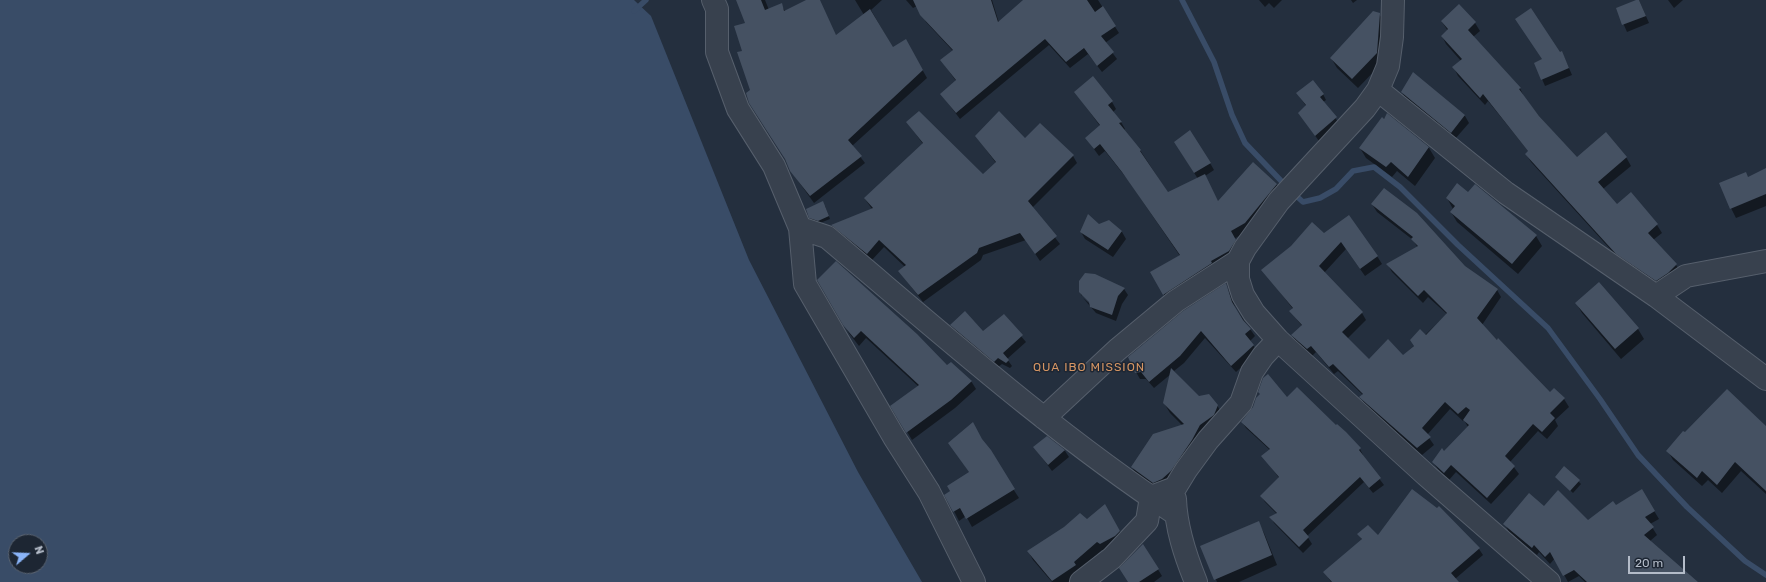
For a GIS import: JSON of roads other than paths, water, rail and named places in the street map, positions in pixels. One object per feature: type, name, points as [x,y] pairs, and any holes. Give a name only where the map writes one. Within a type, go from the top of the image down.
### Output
[{"type":"street","points":[[713,0],[717,9],[717,52],[738,109],[774,166],[800,228],[805,284],[894,436],[929,492],[974,582]]},
{"type":"street","points":[[1393,0],[1392,37],[1388,66],[1378,90],[1365,108],[1281,199],[1245,248],[1238,261],[1238,279],[1243,295],[1254,313],[1278,340],[1426,475],[1549,582]]},
{"type":"street","points":[[1378,90],[1506,193],[1656,296],[1766,379]]},
{"type":"street","points":[[800,228],[827,237],[1044,418],[1176,514]]},
{"type":"street","points":[[1044,418],[1117,350],[1176,301],[1238,261]]},
{"type":"street","points":[[1656,296],[1686,276],[1766,261]]},
{"type":"street","points":[[1196,582],[1183,549],[1176,514],[1175,488],[1208,440],[1241,403],[1252,372],[1263,356],[1278,340]]},
{"type":"street","points":[[1151,497],[1175,488]]},
{"type":"street","points":[[1081,582],[1112,558],[1148,521],[1151,497]]},
{"type":"water","points":[[0,0],[634,0],[651,16],[749,260],[858,472],[922,582],[0,582]]},
{"type":"waterway","points":[[634,11],[646,0]]},
{"type":"waterway","points":[[1182,0],[1214,62],[1232,115],[1245,143],[1286,186]]},
{"type":"waterway","points":[[1292,192],[1303,202],[1320,198],[1336,189],[1353,171],[1374,167],[1400,187],[1458,245],[1548,328],[1600,399],[1638,455],[1687,507],[1745,561],[1766,575]]},
{"type":"district","name":"QUA IBO MISSION","points":[[1089,368]]}]
